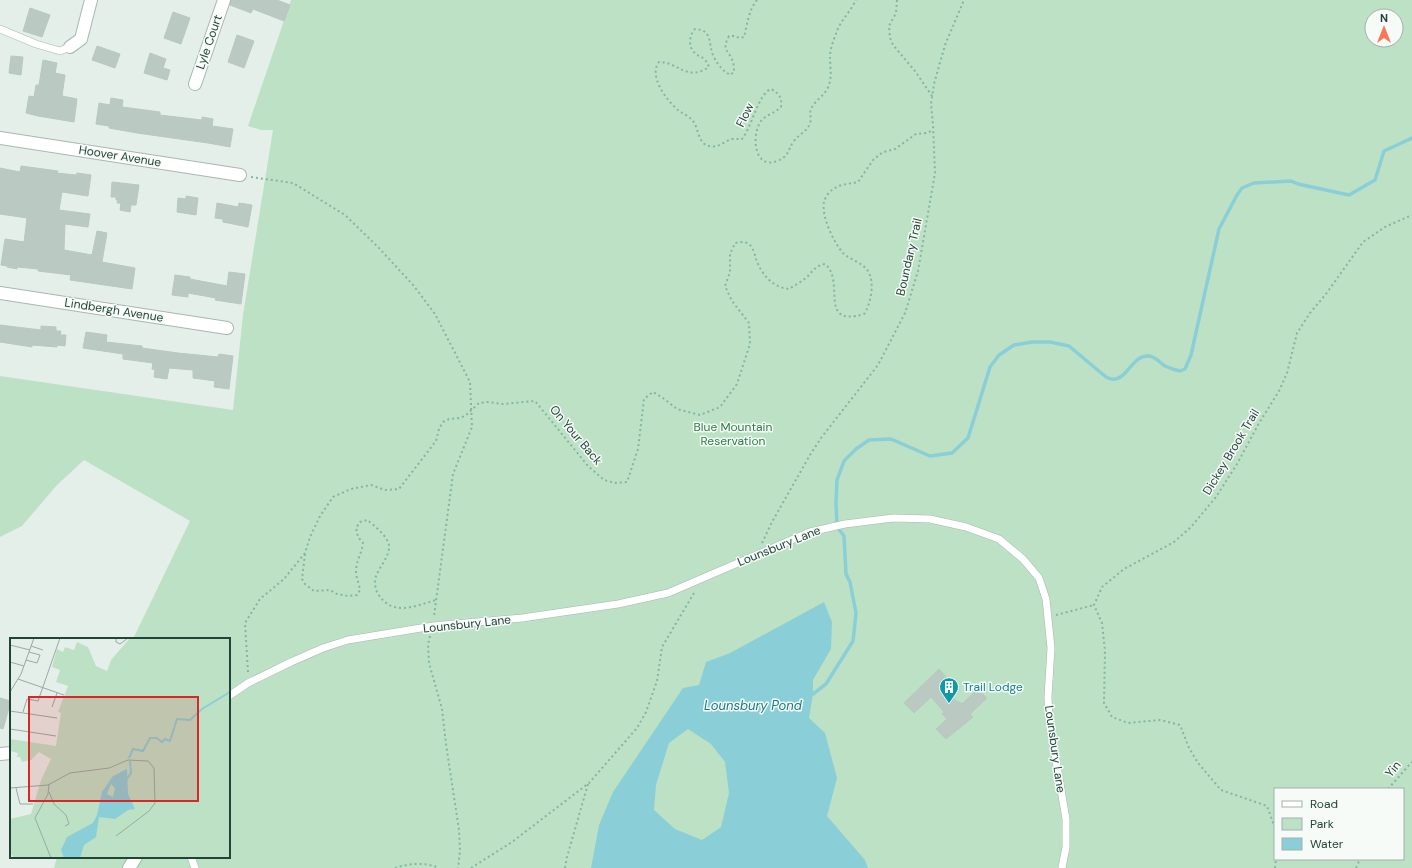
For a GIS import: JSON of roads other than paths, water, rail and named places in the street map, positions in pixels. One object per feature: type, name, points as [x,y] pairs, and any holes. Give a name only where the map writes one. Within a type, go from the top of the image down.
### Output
[{"type":"street","points":[[70,47],[81,39],[91,0]]},
{"type":"street","name":"Lyle Court","points":[[195,84],[224,0]]},
{"type":"street","name":"Hoover Avenue","points":[[0,138],[240,175]]},
{"type":"street","name":"Lindbergh Avenue","points":[[0,293],[227,328]]},
{"type":"street","points":[[129,868],[135,858]]},
{"type":"lane","points":[[0,29],[36,44],[60,51],[70,47]]},
{"type":"lane","name":"Lounsbury Lane","points":[[230,695],[248,683],[324,648],[348,640],[433,626],[522,618],[618,604],[668,593],[758,553],[810,532],[828,527],[894,518],[930,520],[966,527],[999,540],[1023,559],[1039,578],[1046,599],[1051,648],[1048,697],[1049,719],[1066,820],[1066,847],[1062,868]]},
{"type":"lane","points":[[191,858],[195,868]]},
{"type":"water","name":"Lounsbury Pond","points":[[824,602],[832,622],[831,649],[813,680],[813,694],[809,718],[825,733],[837,778],[827,816],[865,860],[868,868],[591,868],[599,825],[613,792],[683,688],[699,685],[706,662],[730,653]],"holes":[[[688,729],[711,744],[725,762],[729,793],[721,827],[702,840],[675,829],[654,810],[656,785],[669,743]]]},
{"type":"waterway","points":[[813,694],[826,684],[853,641],[856,613],[850,582],[846,574],[844,536],[837,527],[836,503],[837,480],[844,461],[856,449],[869,440],[891,439],[930,456],[952,453],[968,438],[990,367],[999,355],[1014,345],[1032,342],[1050,342],[1069,346],[1106,377],[1113,379],[1123,375],[1137,360],[1149,356],[1154,357],[1165,366],[1174,370],[1180,371],[1185,369],[1191,355],[1219,229],[1242,188],[1254,183],[1291,181],[1298,184],[1349,195],[1375,180],[1384,151],[1412,138]]},
{"type":"place","name":"Trail Lodge","points":[[949,704]]},
{"type":"park label","name":"Blue Mountain Reservation","points":[[733,434]]}]
